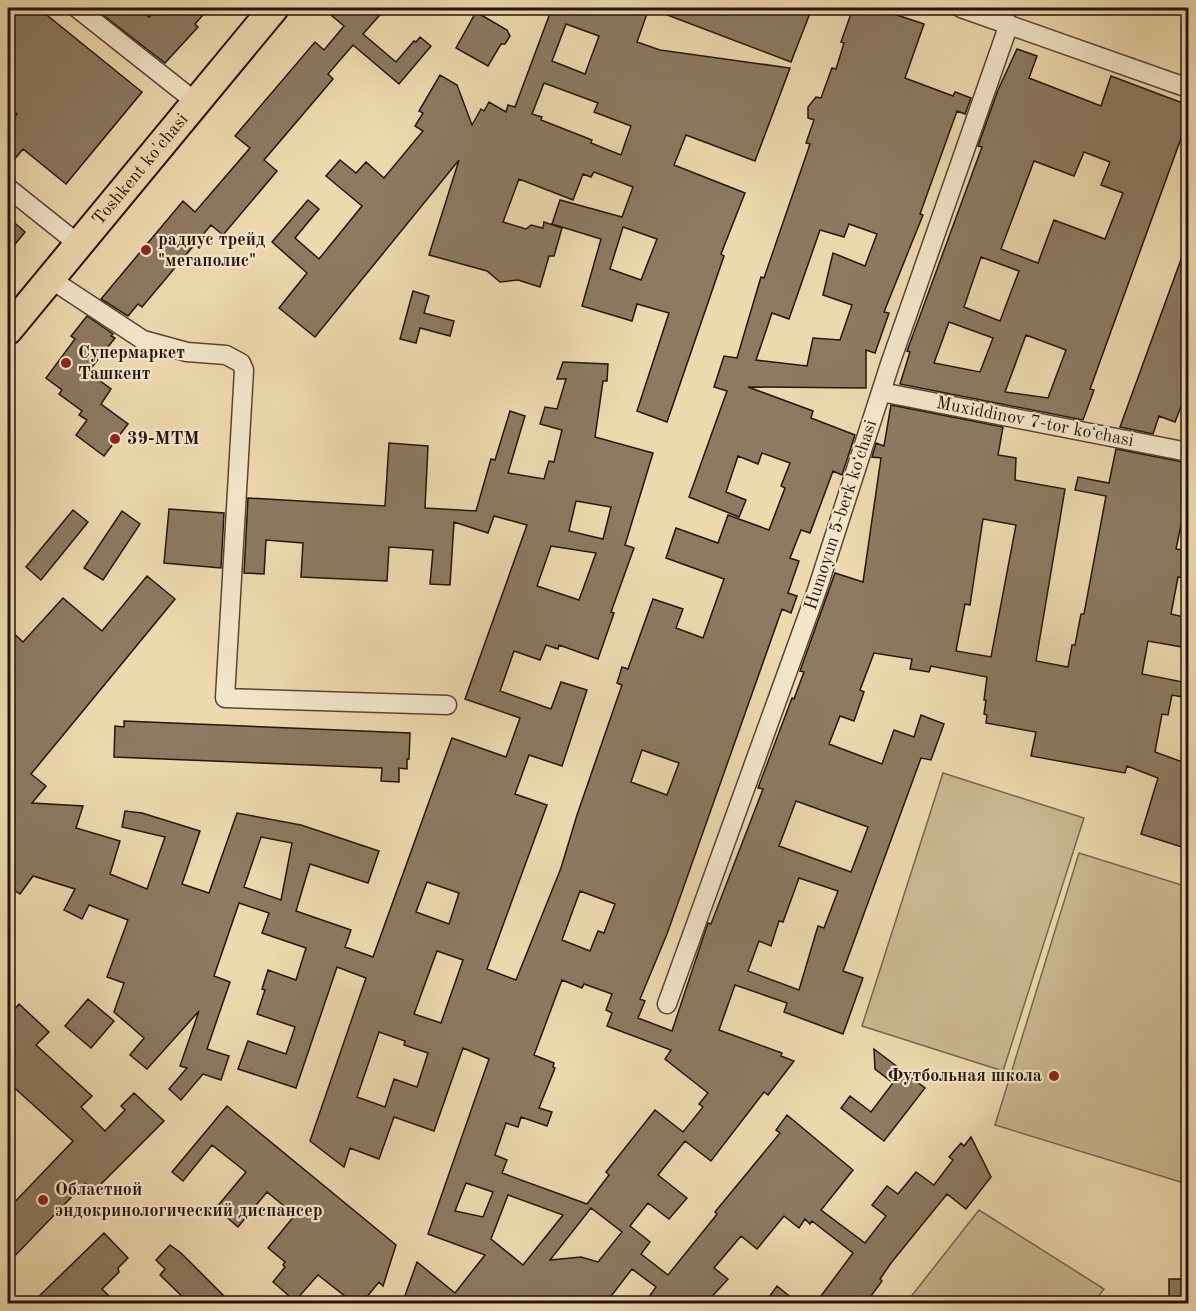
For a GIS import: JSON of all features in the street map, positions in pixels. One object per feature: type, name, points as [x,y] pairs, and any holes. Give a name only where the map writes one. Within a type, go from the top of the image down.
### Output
[{"type":"main road","name":"Toshkent ko'chasi","points":[[8,330],[77,243],[197,103],[274,8]]},
{"type":"street","points":[[77,8],[197,103]]},
{"type":"street","points":[[961,8],[1188,88]]},
{"type":"street","name":"Humoyun 5-berk koʻchasi","points":[[667,1004],[817,590],[881,392],[1009,24]]},
{"type":"street","points":[[8,188],[77,243]]},
{"type":"street","points":[[49,278],[143,340],[187,352],[226,355],[241,363],[243,370],[225,698],[447,705]]},
{"type":"street","name":"Muxiddinov 7-tor koʻchasi","points":[[881,392],[1188,452]]},
{"type":"shaded area","points":[[943,773],[1084,818],[1003,1071],[862,1026]]},
{"type":"shaded area","points":[[1079,853],[1188,887],[1188,1169],[1184,1183],[995,1125]]},
{"type":"shaded area","points":[[979,1210],[1104,1289],[1093,1303],[906,1303]]},
{"type":"building","points":[[8,8],[38,8],[142,92],[66,184],[23,149],[8,167],[8,126],[17,114],[8,106]]},
{"type":"building","points":[[94,8],[137,8],[149,17],[158,8],[209,8],[195,24],[198,27],[165,63]]},
{"type":"building","points":[[339,8],[386,8],[363,34],[396,62],[420,37],[431,46],[399,84],[353,45],[328,74],[333,79],[264,160],[277,171],[223,235],[211,225],[142,307],[138,304],[128,316],[101,299],[183,201],[195,212],[250,148],[235,136],[315,42],[324,50],[344,26],[332,16]]},
{"type":"building","points":[[552,8],[649,8],[637,42],[660,50],[790,68],[755,161],[686,135],[674,165],[745,193],[721,254],[724,256],[667,422],[637,411],[669,313],[637,304],[632,321],[582,306],[601,239],[552,224],[560,200],[622,217],[633,187],[594,172],[591,177],[583,174],[573,200],[519,179],[503,222],[526,229],[531,225],[543,228],[544,222],[562,228],[554,256],[549,256],[540,287],[518,280],[500,282],[487,271],[429,255],[459,160],[315,337],[279,308],[307,273],[272,242],[308,200],[319,209],[295,238],[319,259],[362,206],[326,176],[340,160],[356,173],[366,162],[384,178],[423,131],[415,126],[423,113],[419,111],[440,75],[457,85],[472,125],[481,109],[484,111],[489,102],[506,112],[508,105],[515,107]],"holes":[[[566,24],[599,36],[585,74],[552,61]],[[544,83],[598,103],[594,112],[631,126],[621,155],[532,114]],[[623,227],[657,239],[641,280],[610,269]]]},
{"type":"building","points":[[649,8],[705,8],[724,15],[727,8],[812,8],[791,62]]},
{"type":"building","points":[[853,8],[876,8],[924,24],[905,78],[953,96],[955,92],[971,98],[965,114],[957,111],[920,214],[923,215],[884,312],[889,313],[875,353],[866,350],[866,388],[748,387],[813,411],[811,418],[855,435],[842,475],[833,471],[810,533],[801,530],[790,558],[799,561],[788,593],[797,596],[791,613],[782,609],[667,934],[640,999],[645,1001],[638,1018],[672,1031],[708,923],[711,924],[763,789],[758,788],[804,672],[800,671],[835,573],[863,582],[881,458],[872,457],[876,443],[884,446],[891,405],[1003,427],[998,455],[1016,458],[1015,480],[1065,489],[1036,661],[1068,667],[1081,614],[1084,614],[1106,496],[1075,490],[1078,477],[1109,483],[1116,449],[1188,463],[1188,501],[1186,501],[1176,549],[1188,551],[1188,579],[1178,577],[1171,614],[1188,618],[1188,648],[1148,641],[1142,674],[1188,683],[1188,698],[1172,695],[1168,715],[1162,714],[1155,752],[1188,764],[1188,849],[1141,834],[1158,778],[1127,766],[1125,773],[1031,756],[1036,732],[986,723],[987,715],[984,714],[986,700],[984,700],[987,677],[931,666],[929,672],[910,669],[912,659],[874,653],[860,690],[864,692],[854,721],[840,716],[829,744],[882,764],[894,730],[914,737],[921,715],[944,724],[931,760],[921,758],[843,971],[863,978],[843,1034],[784,1012],[787,1003],[735,985],[719,1030],[782,1053],[781,1056],[794,1061],[768,1095],[764,1092],[711,1161],[685,1141],[658,1175],[687,1198],[669,1219],[648,1203],[630,1226],[650,1242],[641,1254],[668,1275],[717,1214],[715,1212],[780,1133],[776,1130],[787,1115],[853,1170],[821,1210],[865,1243],[886,1216],[872,1205],[887,1186],[898,1194],[916,1172],[934,1185],[953,1160],[949,1157],[961,1143],[964,1146],[971,1137],[991,1177],[966,1209],[947,1194],[891,1263],[880,1279],[882,1281],[865,1304],[815,1304],[853,1253],[812,1221],[810,1224],[805,1219],[799,1228],[784,1216],[757,1249],[741,1236],[714,1268],[728,1279],[705,1304],[644,1304],[656,1287],[632,1269],[605,1304],[402,1304],[417,1262],[455,1293],[485,1255],[428,1234],[489,1059],[463,1048],[434,1131],[394,1117],[379,1159],[350,1148],[344,1167],[310,1141],[366,978],[337,967],[296,1088],[238,1069],[248,1041],[286,1054],[295,1027],[257,1014],[265,990],[262,989],[268,970],[296,980],[306,948],[262,933],[269,913],[239,903],[214,976],[230,982],[207,1049],[229,1056],[221,1080],[203,1074],[181,1100],[169,1089],[187,1068],[180,1066],[199,1011],[147,1069],[130,1055],[144,1038],[114,1012],[124,983],[107,977],[128,920],[89,905],[82,919],[64,910],[75,889],[33,876],[20,894],[8,886],[8,628],[23,642],[63,598],[102,631],[147,576],[175,599],[31,774],[46,786],[32,803],[83,806],[76,828],[120,841],[110,874],[147,889],[165,837],[122,827],[125,811],[142,813],[200,831],[182,884],[209,893],[237,813],[301,825],[379,851],[368,883],[310,864],[296,911],[351,930],[345,947],[373,957],[452,738],[506,757],[520,718],[465,699],[527,525],[494,516],[488,533],[454,522],[450,585],[430,584],[433,550],[389,547],[387,581],[301,577],[303,543],[266,540],[264,574],[244,573],[248,498],[385,506],[389,443],[428,446],[425,508],[476,511],[491,459],[495,460],[510,411],[525,416],[508,473],[544,479],[549,461],[554,462],[562,430],[540,424],[545,407],[557,409],[566,379],[557,379],[563,362],[608,364],[607,381],[603,381],[595,437],[653,453],[625,545],[634,548],[611,612],[614,613],[598,659],[559,645],[558,649],[546,645],[540,660],[514,651],[500,691],[551,709],[561,682],[587,690],[562,766],[529,755],[515,794],[547,805],[487,969],[516,980],[561,868],[622,685],[617,683],[622,667],[628,669],[653,599],[683,609],[676,628],[703,638],[724,579],[666,558],[676,528],[718,543],[728,515],[769,530],[785,488],[781,486],[790,463],[762,453],[758,464],[738,456],[726,492],[746,500],[739,517],[689,497],[727,391],[714,387],[724,356],[737,358],[761,277],[764,278],[810,144],[806,143],[814,120],[808,118],[808,107],[816,97],[821,98],[832,68],[836,69],[844,43],[841,42]],"holes":[[[849,224],[877,234],[865,266],[833,253],[823,295],[852,305],[840,340],[813,338],[807,366],[756,360],[772,313],[789,319],[820,230],[844,237]],[[576,501],[611,507],[603,539],[569,531]],[[983,519],[1016,525],[991,657],[956,651],[965,604],[970,605]],[[551,546],[596,553],[579,600],[537,586]],[[642,750],[679,763],[667,795],[631,782]],[[796,801],[868,827],[851,872],[779,846]],[[261,837],[292,843],[281,900],[244,887]],[[799,878],[838,891],[824,928],[818,926],[799,990],[748,971],[759,941],[771,946],[779,921],[783,922]],[[427,882],[459,893],[449,924],[416,912]],[[580,891],[615,904],[604,933],[598,931],[590,951],[562,940]],[[437,951],[463,960],[441,1023],[414,1014]],[[562,980],[582,988],[584,984],[612,994],[606,1010],[612,1013],[607,1026],[671,1050],[665,1059],[708,1093],[699,1104],[703,1107],[683,1132],[655,1110],[606,1172],[609,1175],[587,1204],[502,1173],[507,1160],[495,1155],[506,1123],[518,1127],[521,1117],[547,1126],[552,1112],[539,1108],[555,1068],[554,1063],[534,1055]],[[379,1032],[405,1041],[404,1045],[428,1053],[417,1087],[394,1079],[385,1107],[357,1097]],[[466,1183],[493,1192],[483,1217],[455,1211]],[[508,1195],[563,1215],[523,1265],[491,1239]],[[591,1208],[622,1232],[598,1262],[581,1257],[550,1260]]]},
{"type":"building","points":[[476,12],[507,30],[510,36],[505,44],[501,44],[488,66],[456,48]]},
{"type":"building","points":[[1017,49],[1037,56],[1029,78],[1101,106],[1111,76],[1188,105],[1188,119],[1090,389],[1094,390],[1083,420],[900,384],[910,352],[907,351],[982,147],[978,146],[998,90]],"holes":[[[1084,152],[1110,162],[1101,185],[1123,193],[1105,239],[1054,220],[1038,263],[1001,249],[1034,161],[1074,176]],[[981,257],[1019,271],[1000,321],[964,307]],[[949,322],[993,338],[980,372],[934,363]],[[1026,335],[1066,350],[1048,398],[1005,392]]]},
{"type":"building","points":[[8,217],[25,232],[8,253]]},
{"type":"building","points":[[1187,243],[1188,398],[1185,396],[1175,422],[1159,416],[1153,434],[1120,427]]},
{"type":"building","points":[[413,291],[429,296],[424,313],[454,321],[450,336],[420,328],[416,343],[400,339]]},
{"type":"building","name":"39-MTM","points":[[87,316],[113,334],[111,336],[115,338],[88,372],[111,389],[101,404],[128,424],[104,456],[76,435],[87,420],[79,415],[82,411],[59,394],[62,390],[46,378],[75,339],[71,336]]},
{"type":"building","points":[[169,509],[224,513],[221,568],[164,563]]},
{"type":"building","points":[[73,510],[88,522],[41,580],[26,567]]},
{"type":"building","points":[[122,511],[140,524],[103,580],[84,568]]},
{"type":"building","points":[[124,721],[410,733],[409,759],[407,759],[407,769],[399,768],[399,782],[381,781],[382,768],[114,757],[115,726],[124,727]]},
{"type":"building","points":[[88,999],[114,1021],[91,1048],[65,1026]]},
{"type":"building","points":[[19,1004],[49,1032],[36,1045],[92,1096],[81,1107],[105,1131],[125,1110],[121,1106],[134,1093],[164,1121],[94,1191],[85,1183],[8,1263],[8,1209],[73,1141],[8,1082],[8,1017]]},
{"type":"building","points":[[874,1049],[925,1088],[884,1141],[841,1108],[850,1096],[871,1112],[893,1083],[875,1069]]},
{"type":"building","points":[[227,1106],[396,1245],[383,1286],[379,1282],[361,1304],[341,1304],[346,1297],[318,1275],[295,1301],[273,1282],[285,1267],[283,1265],[285,1262],[268,1248],[295,1215],[267,1192],[238,1227],[216,1208],[246,1172],[212,1145],[183,1181],[172,1172]]},
{"type":"building","points":[[104,1233],[128,1258],[118,1268],[119,1272],[102,1289],[117,1304],[31,1304]]},
{"type":"building","points":[[170,1245],[232,1304],[190,1304],[160,1275],[165,1269],[156,1260]]},
{"type":"building","points":[[1169,1279],[1187,1279],[1185,1304],[1169,1304]]},
{"type":"building","points":[[777,1286],[799,1304],[764,1304]]},
{"type":"place","name":"радиус трейд \"мегаполис\"","points":[[146,250]]},
{"type":"place","name":"Супермаркет Ташкент","points":[[66,363]]},
{"type":"place","name":"39-MTM","points":[[115,439]]},
{"type":"place","name":"Футбольная школа","points":[[1054,1076]]},
{"type":"place","name":"Областной эндокринологический диспансер","points":[[43,1200]]}]
